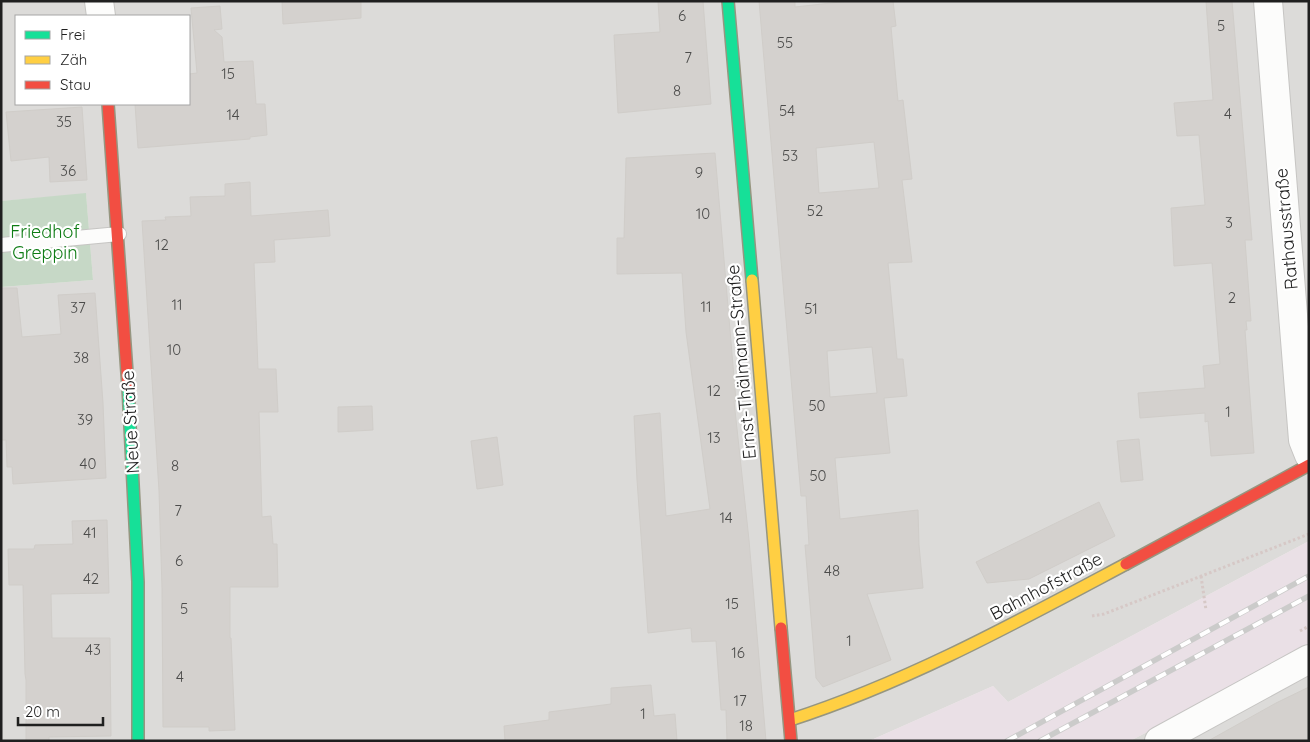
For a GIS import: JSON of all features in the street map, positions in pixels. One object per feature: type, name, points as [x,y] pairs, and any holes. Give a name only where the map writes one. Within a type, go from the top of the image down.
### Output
[{"type":"street","points":[[99,1],[100,15]]},
{"type":"street","name":"Ernst-Thälmann-Straße","points":[[728,1],[791,741]]},
{"type":"street","name":"Rathausstraße","points":[[1268,1],[1303,440],[1309,455]]},
{"type":"street","name":"Neue Straße","points":[[108,105],[130,414],[138,584],[138,741]]},
{"type":"street","name":"Bahnhofstraße","points":[[790,720],[818,711],[948,657],[1071,594],[1309,465]]},
{"type":"street","points":[[1159,741],[1309,659]]},
{"type":"lane","points":[[1,245],[118,234]]},
{"type":"path","points":[[1071,594],[1080,612],[1085,617],[1104,614],[1309,534]]},
{"type":"path","points":[[1201,576],[1206,610]]},
{"type":"shaded area","points":[[1,1],[1309,1],[1309,541],[1008,702],[993,686],[869,741],[1,741],[1,287],[93,280],[86,194],[1,201]]},
{"type":"shaded area","points":[[1309,541],[1309,647],[1130,741],[869,741],[993,686],[1008,702]]},
{"type":"shaded area","points":[[1309,647],[1309,741],[1130,741]]},
{"type":"green space","name":"Friedhof Greppin","points":[[86,193],[93,280],[1,287],[1,201]]},
{"type":"building","points":[[282,1],[361,1],[361,18],[283,24]]},
{"type":"building","points":[[658,1],[703,1],[711,104],[618,113],[614,35],[660,32]]},
{"type":"building","points":[[759,1],[795,1],[795,7],[849,1],[893,1],[896,26],[891,27],[898,101],[903,100],[912,179],[902,180],[912,262],[888,263],[897,359],[903,359],[907,396],[884,398],[890,453],[835,458],[840,519],[918,510],[923,588],[867,594],[891,660],[823,687],[816,678],[805,545],[809,545],[806,496],[801,496]],"holes":[[[874,142],[879,188],[819,193],[816,148]],[[872,347],[877,393],[830,397],[827,351]]]},
{"type":"building","points":[[1206,1],[1232,1],[1252,240],[1245,240],[1251,321],[1246,321],[1247,330],[1245,330],[1254,453],[1211,456],[1208,421],[1205,422],[1205,413],[1140,418],[1138,393],[1205,388],[1203,366],[1220,364],[1212,263],[1174,266],[1171,208],[1205,205],[1199,135],[1177,136],[1174,103],[1213,100]]},
{"type":"building","points":[[220,6],[222,29],[214,30],[222,37],[224,62],[253,61],[256,104],[265,104],[267,135],[250,137],[250,139],[138,148],[135,105],[190,105],[190,74],[197,73],[191,8]]},
{"type":"building","points":[[82,107],[87,180],[50,182],[49,157],[11,161],[6,112]]},
{"type":"building","points":[[715,153],[736,401],[734,401],[749,540],[766,741],[727,741],[726,710],[721,710],[716,641],[692,642],[691,628],[648,633],[634,416],[660,413],[666,516],[710,509],[686,332],[682,273],[617,274],[617,238],[624,238],[626,158]]},
{"type":"building","points":[[250,182],[251,216],[328,210],[330,236],[274,240],[275,262],[254,263],[258,369],[276,369],[278,412],[259,412],[262,517],[271,516],[273,544],[277,544],[278,587],[230,587],[230,638],[235,730],[209,731],[209,727],[163,727],[159,491],[142,221],[166,220],[165,217],[191,216],[190,197],[225,196],[225,184]]},
{"type":"building","points":[[1,288],[17,288],[22,337],[61,334],[58,295],[95,293],[106,478],[13,484],[12,467],[7,467],[6,440],[1,440]]},
{"type":"building","points":[[372,406],[373,430],[338,432],[338,407]]},
{"type":"building","points":[[497,437],[503,485],[477,489],[471,441]]},
{"type":"building","points":[[1139,439],[1143,480],[1121,482],[1117,441]]},
{"type":"building","points":[[1099,502],[1115,536],[1029,579],[987,583],[976,562]]},
{"type":"building","points":[[107,520],[109,593],[51,594],[52,638],[110,638],[111,736],[49,737],[49,741],[26,741],[23,585],[9,585],[8,549],[34,549],[35,545],[73,544],[72,521]]},
{"type":"building","points":[[651,685],[654,716],[675,714],[677,741],[505,741],[504,726],[549,720],[549,712],[611,704],[611,688]]},
{"type":"building","points":[[1309,687],[1309,741],[1208,741],[1276,703]]},
{"type":"railway","points":[[1007,741],[1309,576]]},
{"type":"railway","points":[[1040,741],[1309,596]]},
{"type":"traffic: fast","points":[[728,1],[752,280]]},
{"type":"traffic: fast","points":[[128,387],[138,582],[138,741]]},
{"type":"traffic: slow","points":[[752,280],[781,628]]},
{"type":"traffic: slow","points":[[790,720],[877,688],[961,650],[1126,564]]},
{"type":"traffic: jam","points":[[108,105],[128,387]]},
{"type":"traffic: jam","points":[[1126,564],[1309,465]]},
{"type":"traffic: jam","points":[[781,628],[791,741]]}]
